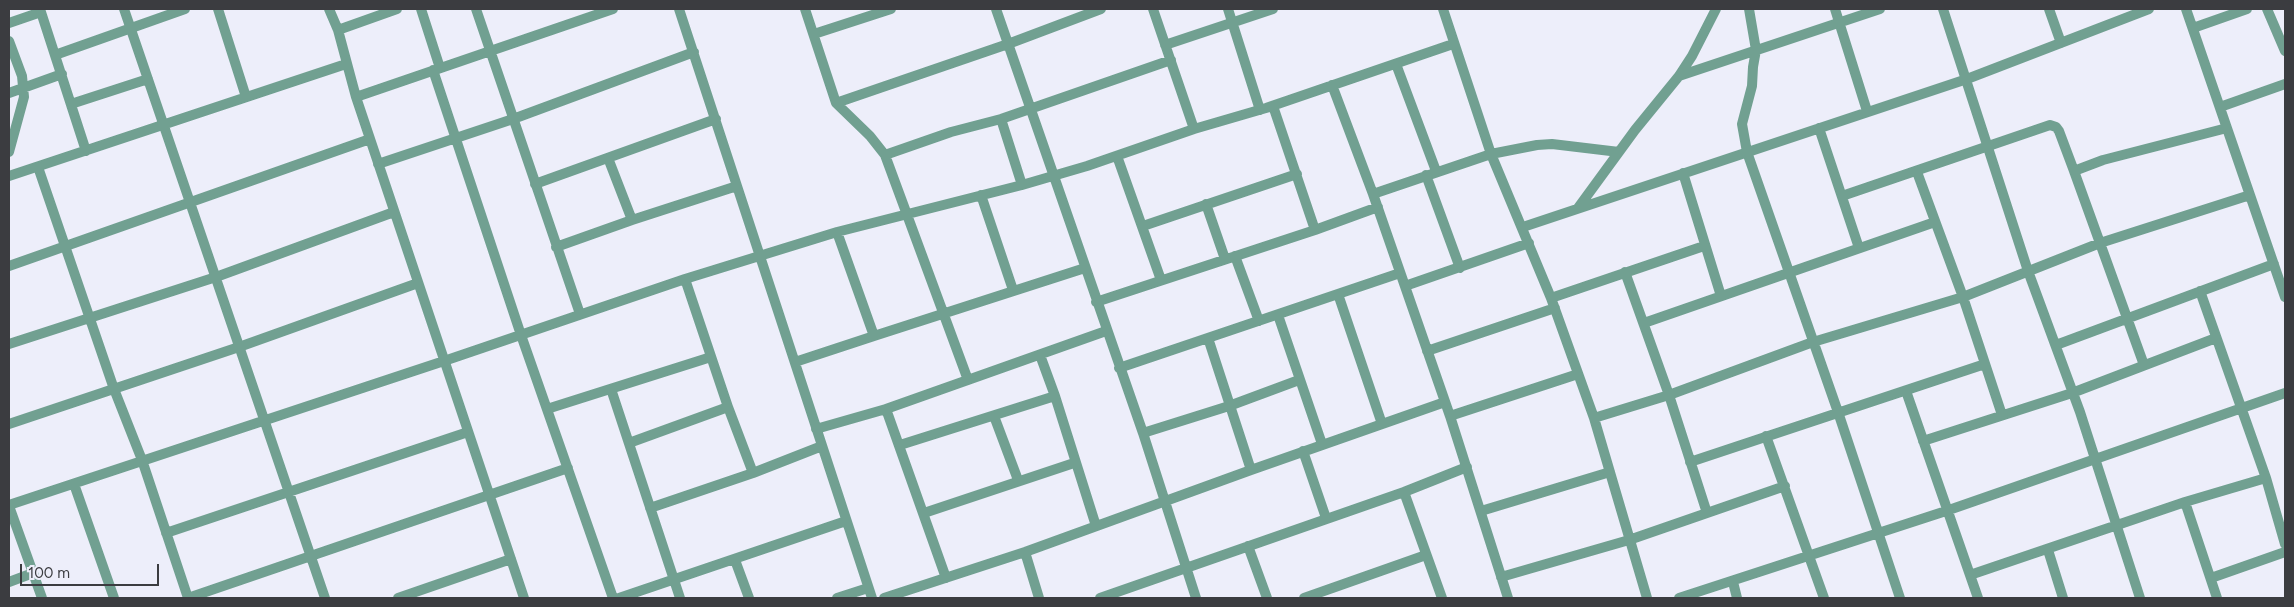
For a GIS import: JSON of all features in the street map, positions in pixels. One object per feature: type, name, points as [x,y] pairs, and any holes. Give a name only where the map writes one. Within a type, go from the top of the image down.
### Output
[{"type":"street","points":[[124,9],[325,598]]},
{"type":"street","points":[[55,55],[131,28],[159,13],[185,9]]},
{"type":"street","points":[[218,9],[246,97]]},
{"type":"street","points":[[329,9],[338,30],[346,64],[378,164],[524,598]]},
{"type":"street","points":[[338,30],[397,9]]},
{"type":"street","points":[[421,9],[456,138],[521,335],[614,598]]},
{"type":"street","points":[[476,9],[580,314]]},
{"type":"street","points":[[356,97],[613,9]]},
{"type":"street","points":[[679,9],[870,593],[837,598]]},
{"type":"street","points":[[805,9],[836,103],[870,136],[886,155],[942,314],[968,380]]},
{"type":"street","points":[[814,34],[891,9]]},
{"type":"street","points":[[996,9],[1106,331],[1143,433],[1196,598]]},
{"type":"street","points":[[836,103],[1008,44],[1101,9]]},
{"type":"street","points":[[1153,9],[1194,129]]},
{"type":"street","points":[[1228,9],[1260,110]]},
{"type":"street","points":[[1165,45],[1273,9]]},
{"type":"street","points":[[1443,9],[1453,44],[1491,154],[1523,227],[1555,308],[1594,418],[1647,598]]},
{"type":"street","points":[[1578,208],[1619,152],[1680,76],[1716,9]]},
{"type":"street","points":[[1749,9],[1756,50],[1752,67],[1752,86],[1742,124],[1747,152],[1838,412],[1900,598]]},
{"type":"street","points":[[1835,9],[1867,111]]},
{"type":"street","points":[[1680,76],[1880,9]]},
{"type":"street","points":[[1943,9],[2028,271],[2096,459],[2140,598]]},
{"type":"street","points":[[2049,9],[2061,43]]},
{"type":"street","points":[[1523,227],[1967,79],[2149,9]]},
{"type":"street","points":[[2186,9],[2274,264],[2283,284],[2285,297]]},
{"type":"street","points":[[2193,28],[2247,9]]},
{"type":"street","points":[[2267,9],[2285,51]]},
{"type":"street","points":[[9,23],[41,10],[86,151]]},
{"type":"street","points":[[9,41],[24,87],[22,104],[9,152]]},
{"type":"street","points":[[42,598],[9,505],[685,279],[837,232],[1054,176],[1194,129],[1274,106],[1453,44]]},
{"type":"street","points":[[378,164],[513,119],[694,52]]},
{"type":"street","points":[[886,155],[951,132],[1001,119],[1171,60]]},
{"type":"street","points":[[9,176],[346,64]]},
{"type":"street","points":[[1396,64],[1436,172]]},
{"type":"street","points":[[9,93],[62,74]]},
{"type":"street","points":[[71,104],[148,79]]},
{"type":"street","points":[[2220,107],[2285,84]]},
{"type":"street","points":[[1332,85],[1378,207],[1450,416],[1508,598]]},
{"type":"street","points":[[1274,106],[1315,230]]},
{"type":"street","points":[[535,184],[716,119]]},
{"type":"street","points":[[1001,119],[1022,185]]},
{"type":"street","points":[[1842,196],[2053,125],[2059,131],[2144,365]]},
{"type":"street","points":[[1819,128],[1859,248]]},
{"type":"street","points":[[2074,171],[2103,160],[2227,128]]},
{"type":"street","points":[[9,266],[370,139]]},
{"type":"street","points":[[1373,194],[1491,154],[1543,144],[1619,152]]},
{"type":"street","points":[[1117,156],[1161,280]]},
{"type":"street","points":[[608,158],[632,220]]},
{"type":"street","points":[[38,167],[114,389],[142,460],[188,598],[568,468]]},
{"type":"street","points":[[1917,172],[1963,297],[2002,415]]},
{"type":"street","points":[[1143,226],[1297,174]]},
{"type":"street","points":[[1683,174],[1721,296]]},
{"type":"street","points":[[1426,175],[1460,268]]},
{"type":"street","points":[[556,247],[737,186]]},
{"type":"street","points":[[981,195],[1013,290]]},
{"type":"street","points":[[1594,418],[1669,395],[1813,342],[1963,297],[2100,243],[2250,195]]},
{"type":"street","points":[[1206,204],[1259,322]]},
{"type":"street","points":[[1096,302],[1315,230],[1378,207]]},
{"type":"street","points":[[9,344],[216,276],[394,212]]},
{"type":"street","points":[[1644,323],[1935,222]]},
{"type":"street","points":[[837,232],[874,336]]},
{"type":"street","points":[[1405,286],[1529,243]]},
{"type":"street","points":[[1551,298],[1704,246]]},
{"type":"street","points":[[2056,345],[2274,264]]},
{"type":"street","points":[[795,362],[1085,268]]},
{"type":"street","points":[[1625,272],[1669,395],[1707,513]]},
{"type":"street","points":[[1120,368],[1400,273]]},
{"type":"street","points":[[685,279],[728,407],[753,473]]},
{"type":"street","points":[[9,424],[239,347],[418,283]]},
{"type":"street","points":[[2200,291],[2266,478],[2285,544]]},
{"type":"street","points":[[1338,294],[1382,424]]},
{"type":"street","points":[[1427,350],[1555,308]]},
{"type":"street","points":[[1278,315],[1322,444]]},
{"type":"street","points":[[816,429],[886,409],[1106,331]]},
{"type":"street","points":[[1208,338],[1251,470]]},
{"type":"street","points":[[1923,441],[2072,392],[2216,338]]},
{"type":"street","points":[[1040,355],[1096,526]]},
{"type":"street","points":[[547,409],[711,356]]},
{"type":"street","points":[[1690,462],[1984,364]]},
{"type":"street","points":[[1450,416],[1578,374]]},
{"type":"street","points":[[1143,433],[1229,406],[1300,380]]},
{"type":"street","points":[[611,389],[680,598]]},
{"type":"street","points":[[1906,391],[1946,511],[1978,598]]},
{"type":"street","points":[[1679,598],[1946,511],[2285,393]]},
{"type":"street","points":[[900,445],[1055,396]]},
{"type":"street","points":[[884,598],[1025,552],[1322,444],[1445,402]]},
{"type":"street","points":[[629,443],[728,407]]},
{"type":"street","points":[[886,409],[946,578]]},
{"type":"street","points":[[994,416],[1018,480]]},
{"type":"street","points":[[166,533],[468,432]]},
{"type":"street","points":[[1766,436],[1824,598]]},
{"type":"street","points":[[650,508],[753,473],[822,446]]},
{"type":"street","points":[[1303,451],[1326,518]]},
{"type":"street","points":[[924,513],[1018,480],[1074,463]]},
{"type":"street","points":[[1100,598],[1122,595],[1248,546],[1404,492],[1467,467]]},
{"type":"street","points":[[1481,511],[1610,472]]},
{"type":"street","points":[[1970,575],[2117,527],[2185,502],[2266,478]]},
{"type":"street","points":[[74,484],[114,598]]},
{"type":"street","points":[[1502,577],[1629,540],[1785,486]]},
{"type":"street","points":[[1404,492],[1442,598]]},
{"type":"street","points":[[2185,502],[2217,598]]},
{"type":"street","points":[[619,598],[846,522]]},
{"type":"street","points":[[1248,546],[1267,598]]},
{"type":"street","points":[[2048,550],[2064,598]]},
{"type":"street","points":[[1025,552],[1039,598]]},
{"type":"street","points":[[2211,578],[2285,552]]},
{"type":"street","points":[[1304,598],[1426,555]]},
{"type":"street","points":[[398,598],[511,559]]},
{"type":"street","points":[[735,560],[748,598]]},
{"type":"street","points":[[9,582],[33,573]]},
{"type":"street","points":[[1732,582],[1737,598]]}]
